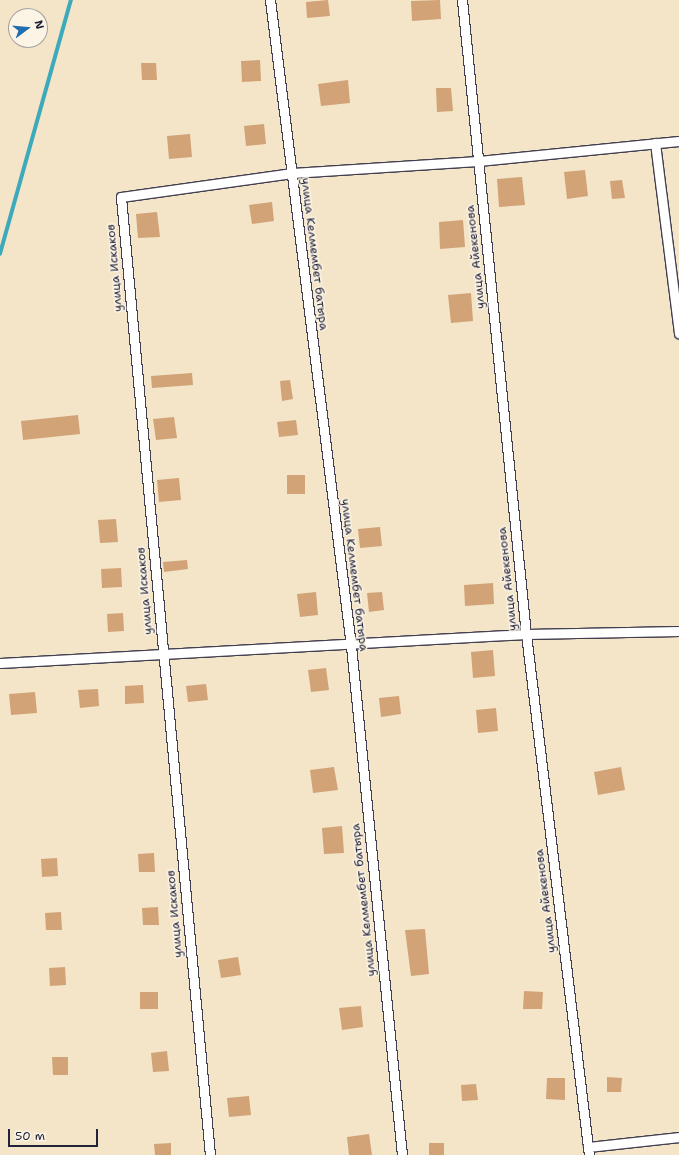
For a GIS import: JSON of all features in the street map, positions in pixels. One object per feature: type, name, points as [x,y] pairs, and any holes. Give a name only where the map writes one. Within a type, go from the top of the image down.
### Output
[{"type":"street","name":"улица Келмембет батыра","points":[[270,0],[351,646],[402,1155]]},
{"type":"street","name":"улица Айекенова","points":[[462,0],[526,634],[588,1151]]},
{"type":"street","points":[[292,173],[478,161],[679,141]]},
{"type":"street","points":[[655,143],[679,333]]},
{"type":"street","name":"улица Искаков","points":[[210,1155],[162,655],[121,197],[292,173]]},
{"type":"street","points":[[0,663],[351,646],[526,634],[679,632]]},
{"type":"street","points":[[588,1151],[679,1138]]},
{"type":"building","points":[[328,0],[330,16],[307,18],[306,2]]},
{"type":"building","points":[[440,0],[441,19],[412,21],[411,1]]},
{"type":"building","points":[[260,60],[261,81],[242,82],[241,61]]},
{"type":"building","points":[[141,63],[156,63],[157,80],[142,80]]},
{"type":"building","points":[[348,80],[350,103],[321,106],[318,84]]},
{"type":"building","points":[[436,88],[451,88],[453,111],[437,112]]},
{"type":"building","points":[[264,124],[266,144],[246,146],[244,126]]},
{"type":"building","points":[[190,134],[192,157],[169,159],[167,136]]},
{"type":"building","points":[[585,170],[588,196],[567,199],[564,172]]},
{"type":"building","points":[[522,177],[525,205],[499,207],[497,179]]},
{"type":"building","points":[[622,180],[625,198],[612,199],[610,181]]},
{"type":"building","points":[[272,202],[274,221],[252,224],[249,205]]},
{"type":"building","points":[[157,212],[160,237],[138,238],[136,214]]},
{"type":"building","points":[[463,220],[465,247],[440,249],[439,222]]},
{"type":"building","points":[[471,293],[473,321],[451,323],[448,295]]},
{"type":"building","points":[[192,373],[193,385],[152,388],[151,376]]},
{"type":"building","points":[[290,380],[293,399],[282,401],[280,381]]},
{"type":"building","points":[[78,415],[80,434],[23,440],[21,421]]},
{"type":"building","points":[[174,417],[177,438],[156,440],[153,419]]},
{"type":"building","points":[[296,420],[298,435],[279,437],[277,422]]},
{"type":"building","points":[[287,475],[305,475],[305,494],[287,494]]},
{"type":"building","points":[[179,478],[181,500],[159,502],[157,480]]},
{"type":"building","points":[[116,519],[118,542],[100,543],[98,520]]},
{"type":"building","points":[[380,527],[382,546],[360,548],[358,529]]},
{"type":"building","points":[[187,560],[188,569],[164,572],[163,562]]},
{"type":"building","points":[[121,568],[122,587],[102,588],[101,569]]},
{"type":"building","points":[[493,583],[494,604],[465,606],[464,585]]},
{"type":"building","points":[[316,592],[318,615],[300,617],[297,594]]},
{"type":"building","points":[[382,592],[384,610],[369,612],[367,593]]},
{"type":"building","points":[[123,613],[124,631],[108,632],[107,614]]},
{"type":"building","points":[[493,650],[495,676],[473,678],[471,652]]},
{"type":"building","points":[[326,668],[329,690],[311,692],[308,670]]},
{"type":"building","points":[[206,684],[208,700],[188,702],[186,686]]},
{"type":"building","points":[[143,685],[144,703],[125,704],[125,686]]},
{"type":"building","points":[[98,689],[99,706],[80,708],[78,690]]},
{"type":"building","points":[[35,692],[37,713],[11,715],[9,694]]},
{"type":"building","points":[[399,696],[401,714],[381,717],[379,698]]},
{"type":"building","points":[[496,708],[498,731],[478,733],[476,710]]},
{"type":"building","points":[[334,767],[338,790],[313,793],[310,770]]},
{"type":"building","points":[[621,767],[625,790],[598,795],[594,772]]},
{"type":"building","points":[[342,826],[344,853],[324,854],[322,828]]},
{"type":"building","points":[[154,853],[155,872],[139,872],[138,854]]},
{"type":"building","points":[[57,858],[58,876],[42,877],[41,859]]},
{"type":"building","points":[[158,907],[159,925],[143,925],[142,908]]},
{"type":"building","points":[[61,912],[62,930],[46,930],[45,913]]},
{"type":"building","points":[[425,929],[429,974],[411,976],[405,930]]},
{"type":"building","points":[[238,957],[241,975],[221,978],[218,960]]},
{"type":"building","points":[[65,967],[66,985],[50,986],[49,968]]},
{"type":"building","points":[[524,991],[543,992],[542,1009],[523,1009]]},
{"type":"building","points":[[140,992],[158,992],[158,1009],[140,1009]]},
{"type":"building","points":[[361,1006],[363,1027],[342,1030],[339,1008]]},
{"type":"building","points":[[167,1051],[169,1071],[153,1072],[151,1053]]},
{"type":"building","points":[[52,1057],[68,1057],[68,1075],[53,1075]]},
{"type":"building","points":[[607,1077],[622,1078],[621,1092],[607,1092]]},
{"type":"building","points":[[547,1078],[565,1078],[565,1100],[546,1099]]},
{"type":"building","points":[[476,1084],[478,1100],[462,1101],[461,1085]]},
{"type":"building","points":[[249,1096],[251,1115],[229,1117],[227,1098]]},
{"type":"building","points":[[369,1134],[372,1155],[349,1155],[347,1137]]},
{"type":"building","points":[[171,1143],[171,1155],[155,1155],[154,1144]]},
{"type":"building","points":[[429,1143],[444,1143],[444,1155],[429,1155]]},
{"type":"waterway","points":[[0,254],[71,0]]}]
